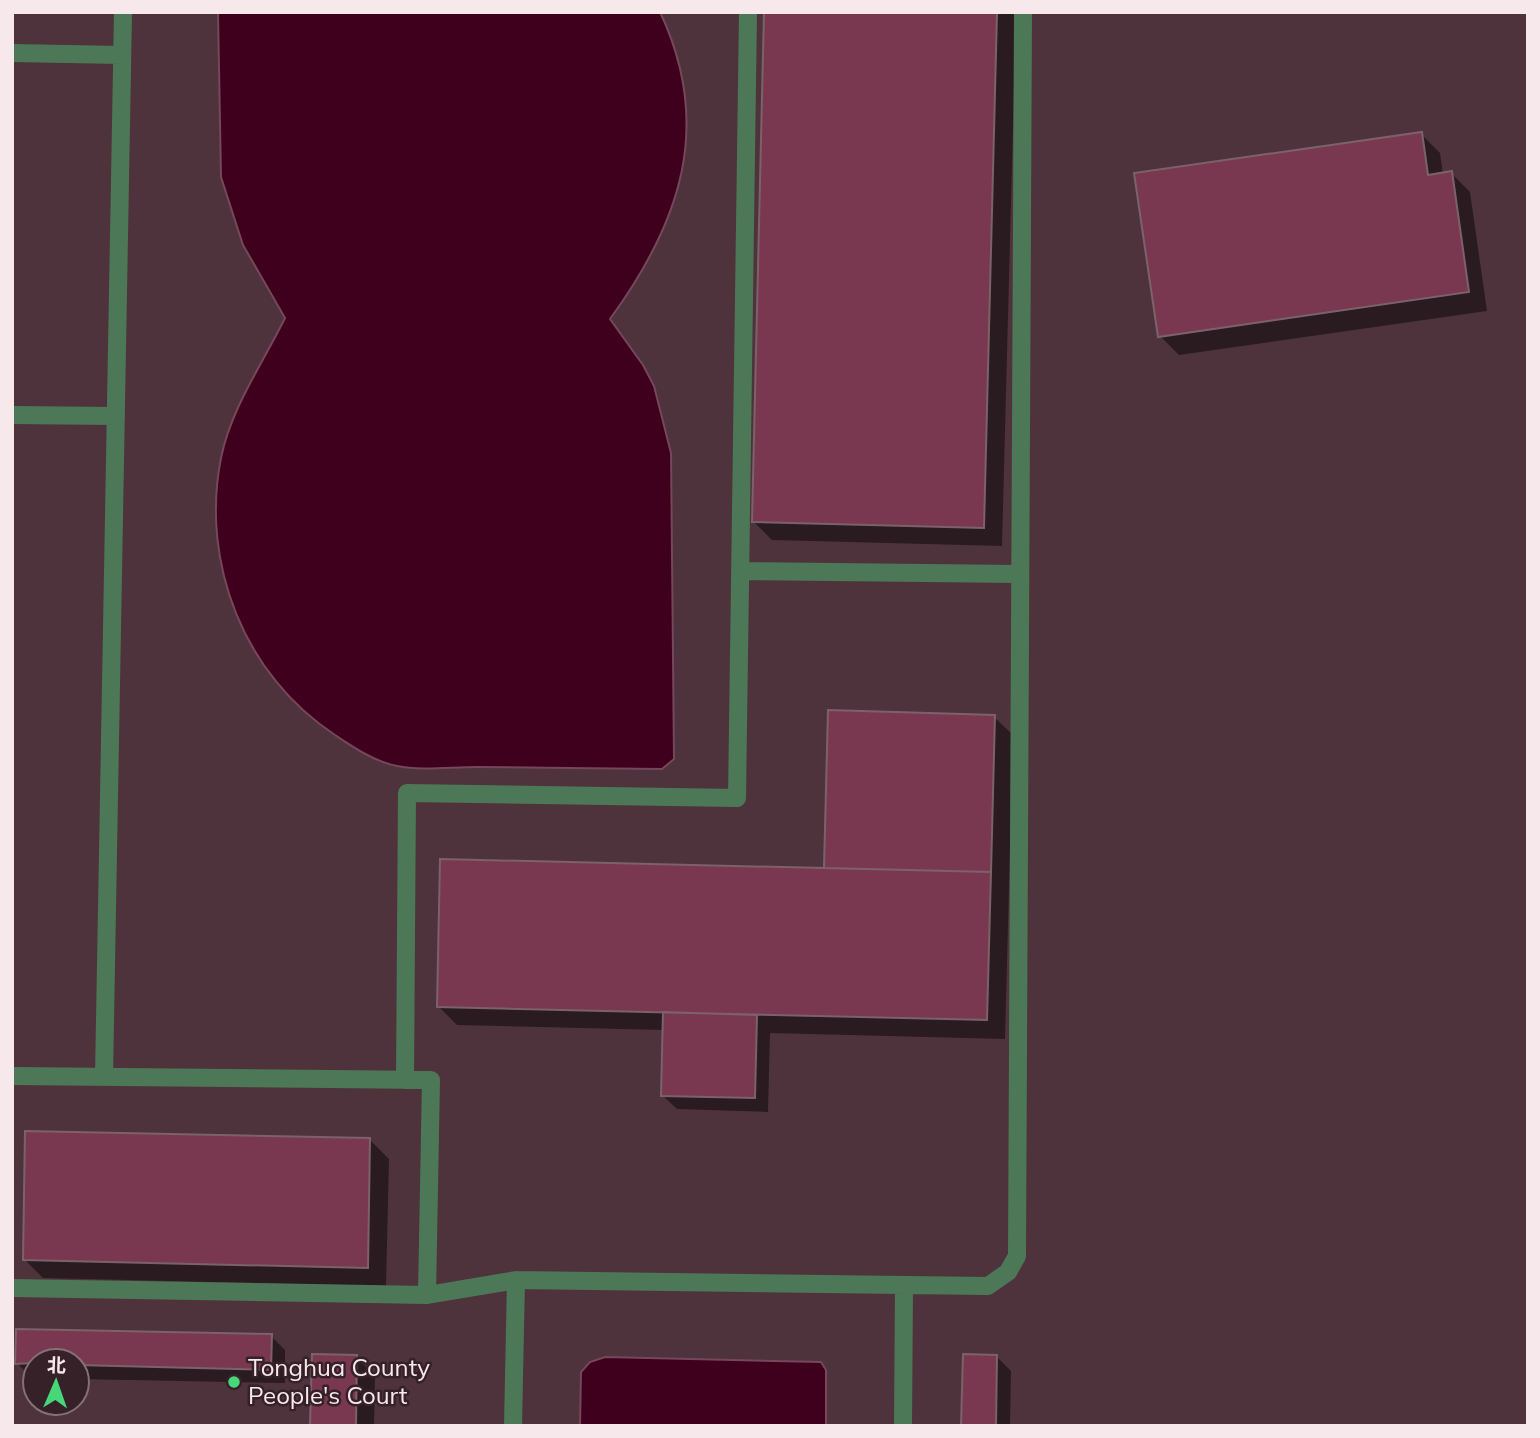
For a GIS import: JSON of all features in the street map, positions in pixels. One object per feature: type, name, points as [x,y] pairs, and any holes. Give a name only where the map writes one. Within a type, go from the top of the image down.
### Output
[{"type":"lane","points":[[104,1077],[123,12]]},
{"type":"lane","points":[[405,1080],[407,793],[737,797],[748,12]]},
{"type":"lane","points":[[12,1288],[427,1295],[516,1280],[988,1286],[1008,1272],[1017,1256],[1023,12]]},
{"type":"lane","points":[[12,53],[122,55]]},
{"type":"lane","points":[[12,415],[116,416]]},
{"type":"lane","points":[[740,571],[1020,574]]},
{"type":"lane","points":[[12,1076],[430,1080],[427,1295]]},
{"type":"lane","points":[[513,1426],[516,1280]]},
{"type":"lane","points":[[902,1426],[904,1285]]},
{"type":"shaded area","points":[[12,12],[1528,12],[1528,1426],[12,1426]]},
{"type":"shaded area","points":[[218,12],[660,12],[676,54],[685,95],[686,134],[682,172],[671,210],[655,247],[610,319],[643,365],[654,386],[671,453],[674,759],[662,769],[426,769],[389,764],[372,758],[349,744],[303,711],[276,682],[254,649],[236,614],[224,577],[217,538],[216,498],[221,458],[232,421],[285,318],[243,245],[221,177]]},
{"type":"shaded area","points":[[605,1357],[821,1362],[826,1370],[826,1426],[580,1426],[581,1372],[590,1362]]},
{"type":"building","points":[[764,12],[997,12],[984,528],[752,522]]},
{"type":"building","points":[[1422,132],[1428,175],[1452,171],[1469,292],[1158,337],[1134,173]]},
{"type":"building","points":[[828,710],[995,715],[991,872],[824,868]]},
{"type":"building","points":[[440,859],[991,872],[987,1020],[437,1007]]},
{"type":"building","points":[[663,1012],[757,1015],[755,1098],[661,1096]]},
{"type":"building","points":[[25,1131],[370,1138],[368,1268],[23,1260]]},
{"type":"building","points":[[16,1329],[272,1334],[271,1370],[91,1365],[91,1347],[21,1347],[21,1364],[15,1364]]},
{"type":"building","points":[[312,1354],[357,1355],[356,1426],[310,1426]]},
{"type":"building","points":[[963,1354],[997,1355],[996,1426],[961,1426]]},
{"type":"place","name":"Tonghua County People's Court","points":[[234,1382]]}]
